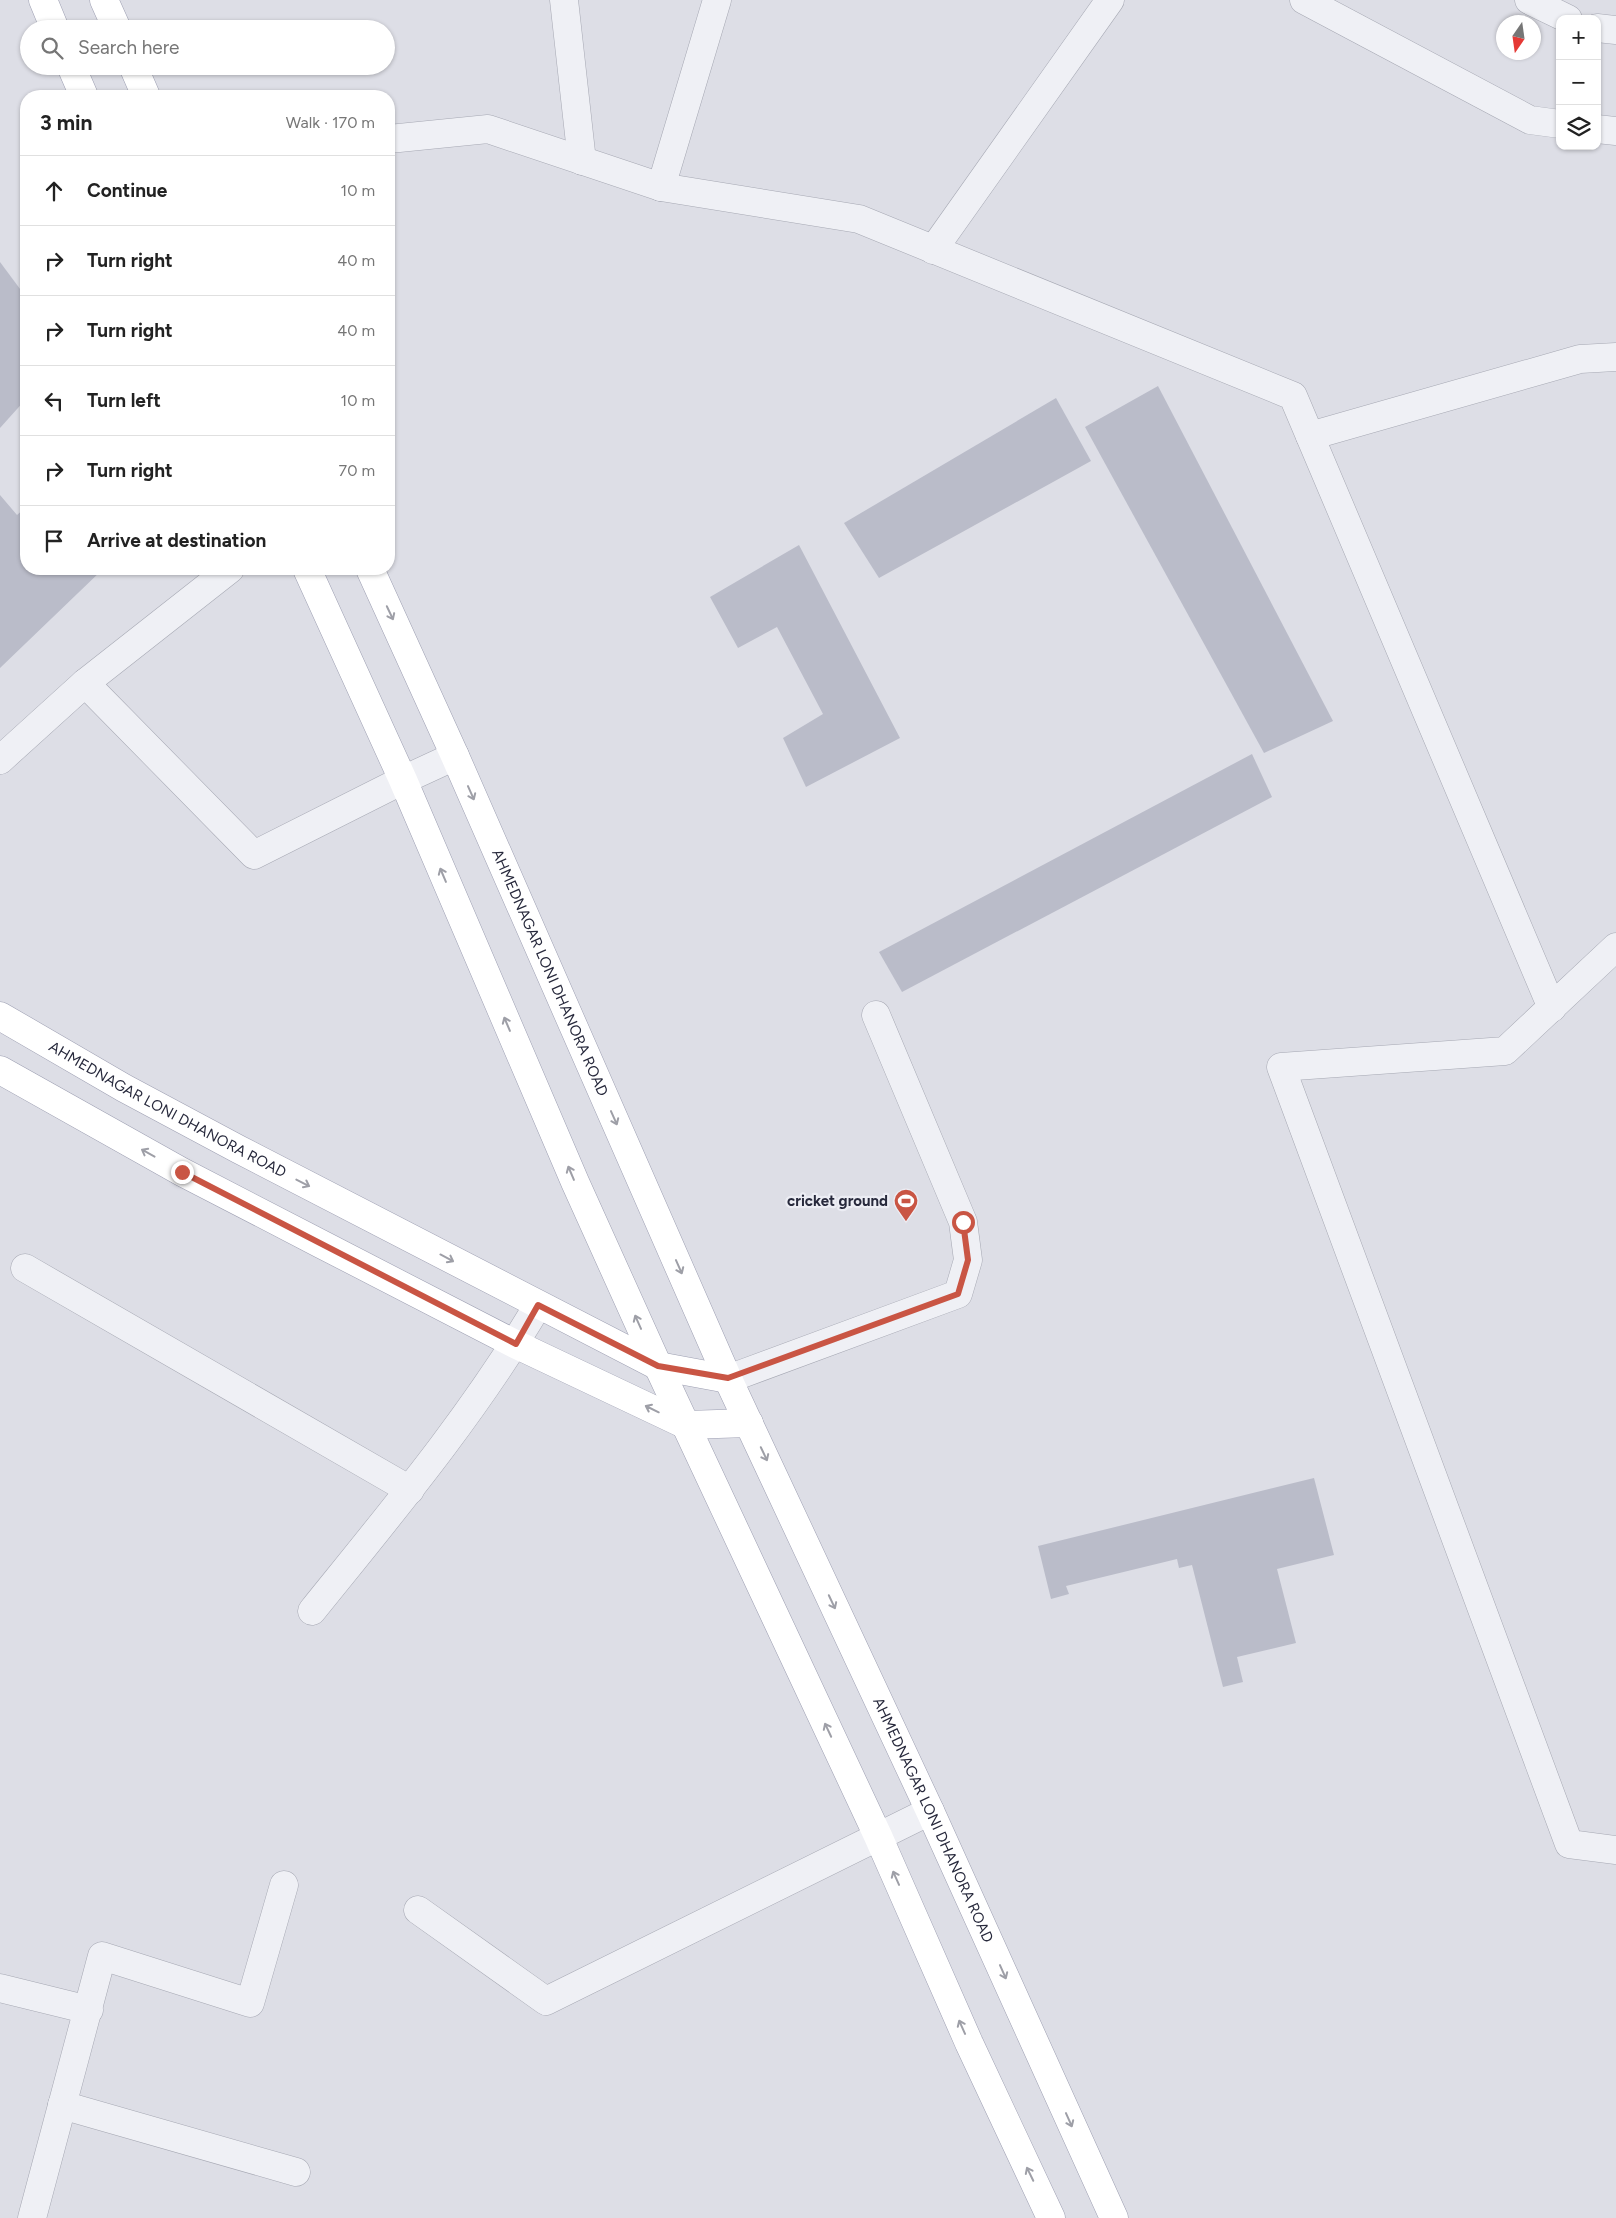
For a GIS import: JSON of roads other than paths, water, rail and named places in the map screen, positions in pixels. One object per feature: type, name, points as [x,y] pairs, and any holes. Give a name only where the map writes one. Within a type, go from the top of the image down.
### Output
[{"type":"main road","points":[[42,0],[51,20]]},
{"type":"main road","points":[[104,0],[112,20]]},
{"type":"main road","points":[[75,75],[81,90]]},
{"type":"main road","points":[[137,75],[143,90]]},
{"type":"main road","points":[[310,575],[403,780],[571,1173],[658,1366],[878,1836],[969,2043],[1051,2218]]},
{"type":"main road","name":"AHMEDNAGAR LONI DHANORA ROAD","points":[[373,575],[455,756],[728,1378],[930,1811],[1114,2218]]},
{"type":"main road","name":"AHMEDNAGAR LONI DHANORA ROAD","points":[[0,1016],[124,1088],[229,1144],[658,1366],[728,1378]]},
{"type":"main road","points":[[0,1070],[182,1172],[516,1344],[686,1425],[749,1424]]},
{"type":"street","points":[[564,0],[582,161]]},
{"type":"street","points":[[661,187],[716,0]]},
{"type":"street","points":[[933,250],[1110,0]]},
{"type":"street","points":[[1304,0],[1530,120],[1556,123]]},
{"type":"street","points":[[1528,0],[1560,15]]},
{"type":"street","points":[[1601,28],[1616,30]]},
{"type":"street","points":[[1601,129],[1616,131]]},
{"type":"street","points":[[395,138],[488,130],[661,187],[859,220],[1293,396],[1552,1008]]},
{"type":"street","points":[[1310,436],[1580,359],[1616,356]]},
{"type":"street","points":[[0,760],[84,683],[222,575]]},
{"type":"street","points":[[84,683],[254,855],[455,756]]},
{"type":"street","points":[[1616,947],[1505,1051],[1281,1067],[1569,1844],[1616,1850]]},
{"type":"street","points":[[728,1378],[958,1294],[968,1260],[963,1222],[876,1015]]},
{"type":"street","points":[[24,1268],[410,1490]]},
{"type":"street","points":[[312,1611],[410,1490],[516,1344],[538,1305]]},
{"type":"street","points":[[418,1910],[546,2001],[930,1811]]},
{"type":"street","points":[[32,2218],[102,1956],[250,2003],[284,1886]]},
{"type":"street","points":[[0,1988],[89,2010]]},
{"type":"street","points":[[62,2105],[296,2172]]},
{"type":"place","name":"cricket ground","points":[[906,1222]]}]
